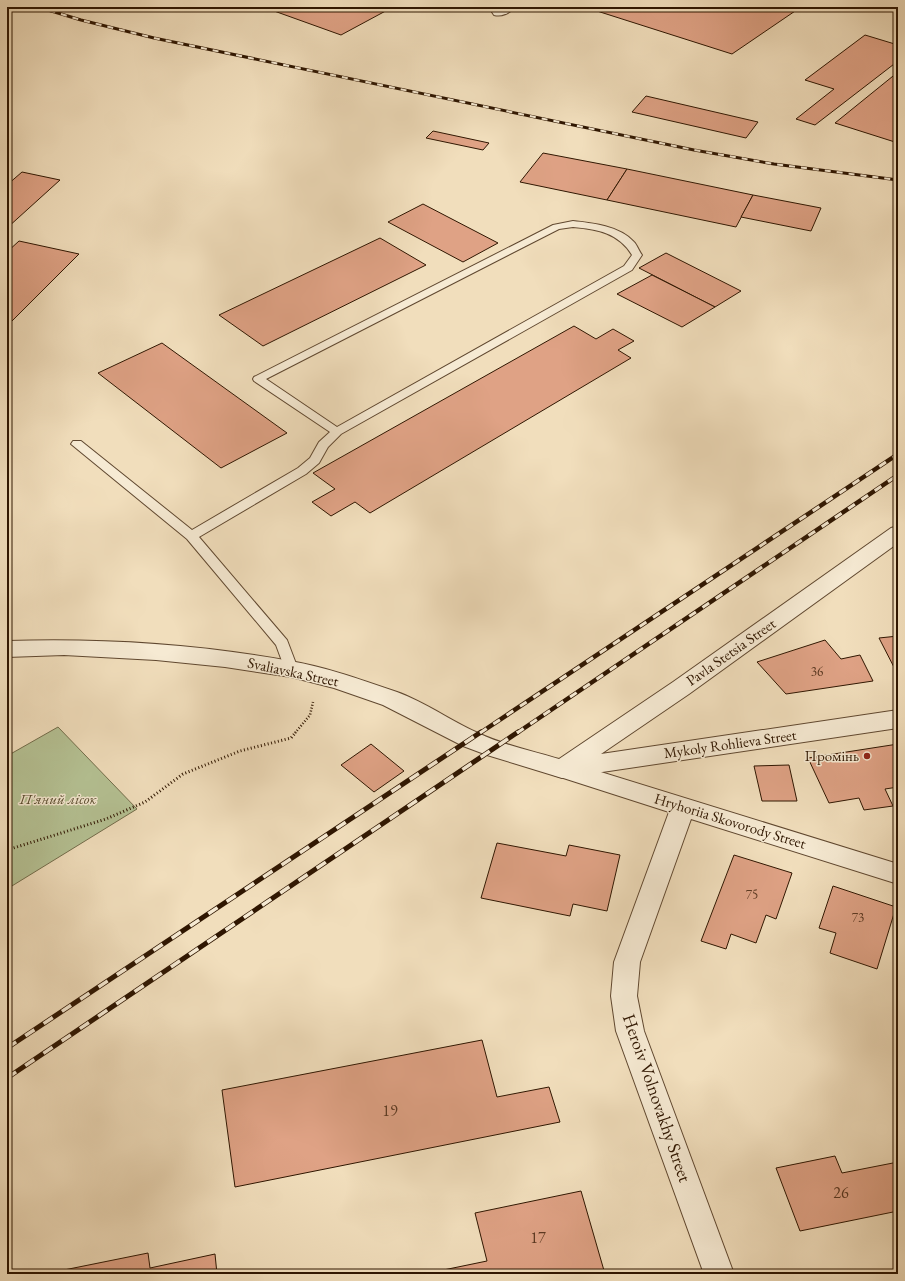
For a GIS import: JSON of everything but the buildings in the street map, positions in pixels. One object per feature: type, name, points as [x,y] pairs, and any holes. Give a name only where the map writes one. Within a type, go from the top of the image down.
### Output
[{"type":"street","name":"Pavla Stetsia Street","points":[[562,769],[675,692],[898,533]]},
{"type":"street","name":"Svaliavska Street","points":[[7,649],[64,647],[156,652],[225,658],[291,669],[338,681],[391,699],[471,740],[495,749],[562,769]]},
{"type":"street","name":"Mykoly Rohlieva Street","points":[[562,769],[898,719]]},
{"type":"street","name":"Hryhoriia Skovorody Street","points":[[562,769],[898,874]]},
{"type":"street","name":"Heroiv Volnovakhy Street","points":[[683,807],[627,962],[624,996],[630,1031],[719,1274]]},
{"type":"lane","points":[[191,536],[302,471],[314,460],[323,445],[337,432],[628,268],[636,255],[630,243],[617,234],[593,226],[574,224],[556,227],[258,379],[337,432]]},
{"type":"lane","points":[[77,444],[191,536],[282,643],[291,669]]},
{"type":"path","points":[[7,850],[106,819],[144,802],[183,774],[240,751],[291,738],[310,715],[315,695]]},
{"type":"green space","name":"П'яний лісок","points":[[58,727],[137,809],[7,889],[7,756]]},
{"type":"railway","points":[[38,7],[81,20],[154,38],[694,150],[774,164],[898,180]]},
{"type":"railway","points":[[480,733],[898,454]]},
{"type":"railway","points":[[517,733],[898,475]]},
{"type":"railway","points":[[7,1048],[481,732]]},
{"type":"railway","points":[[7,1078],[518,732]]},
{"type":"place","name":"Промінь","points":[[867,756]]}]
